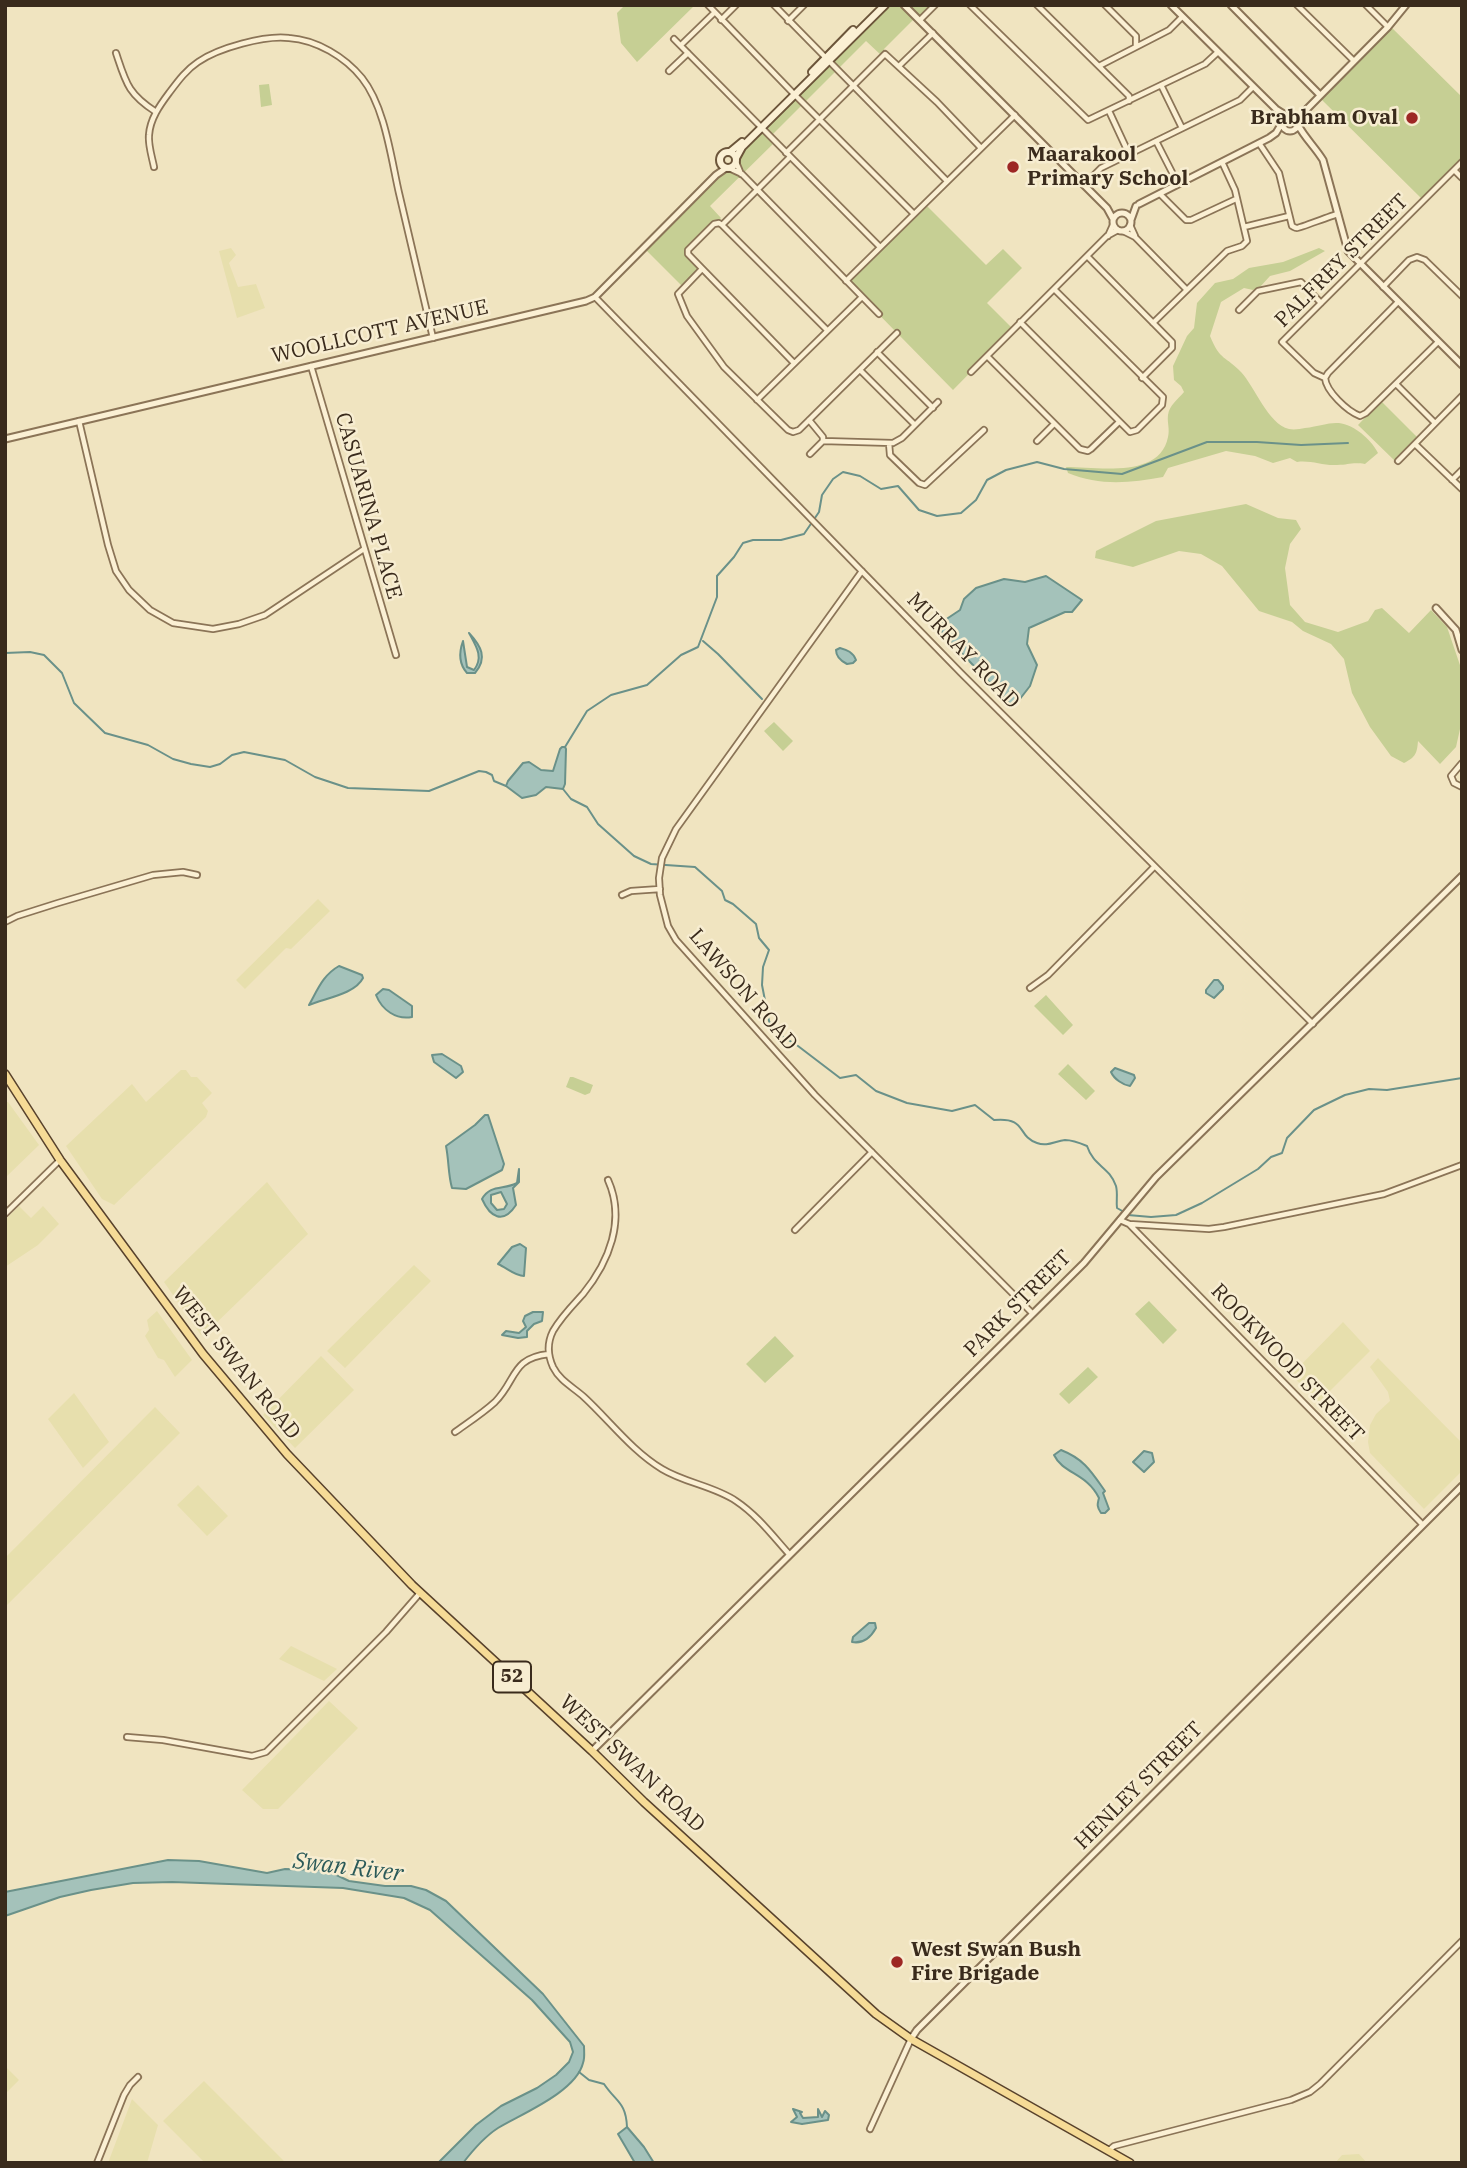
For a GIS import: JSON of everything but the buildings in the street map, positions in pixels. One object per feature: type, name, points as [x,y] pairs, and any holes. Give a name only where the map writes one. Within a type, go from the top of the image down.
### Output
[{"type":"main road","points":[[734,157],[725,152],[721,155],[725,166],[733,166],[734,157],[761,126],[879,5]]},
{"type":"main road","points":[[828,59],[886,5]]},
{"type":"main road","name":"WEST SWAN ROAD","points":[[5,1074],[60,1160],[220,1374],[287,1454],[420,1593],[876,2014],[911,2039],[1130,2163]]},
{"type":"street","points":[[708,5],[914,214]]},
{"type":"street","points":[[721,20],[736,5]]},
{"type":"street","points":[[774,5],[947,181]]},
{"type":"street","points":[[788,21],[804,5]]},
{"type":"street","points":[[920,20],[934,5]]},
{"type":"street","points":[[970,5],[1084,118],[1092,119],[1205,64],[1218,52]]},
{"type":"street","points":[[1037,5],[1129,96],[1129,101]]},
{"type":"street","points":[[1105,5],[1136,36],[1136,46]]},
{"type":"street","points":[[1171,5],[1276,109],[1290,116],[1298,124],[1304,137]]},
{"type":"street","points":[[1231,5],[1320,95]]},
{"type":"street","points":[[1297,5],[1354,61]]},
{"type":"street","points":[[1366,5],[1388,27]]},
{"type":"street","points":[[971,372],[1107,236],[1113,222],[1122,213],[1298,124],[1307,109],[1388,27],[1406,5]]},
{"type":"street","points":[[905,6],[1107,208],[1113,222],[1121,231],[1135,237],[1186,290]]},
{"type":"street","points":[[681,45],[714,13]]},
{"type":"street","points":[[1098,66],[1168,30],[1182,17]]},
{"type":"street","points":[[899,66],[933,33]]},
{"type":"street","points":[[154,167],[149,136],[156,112],[183,75],[200,61],[220,51],[246,44],[289,38],[313,43],[348,63],[363,79],[373,96],[385,134],[433,338]]},
{"type":"street","points":[[674,39],[880,247]]},
{"type":"street","points":[[116,53],[130,89],[139,101],[156,112]]},
{"type":"street","points":[[669,71],[688,53]]},
{"type":"street","points":[[722,225],[820,119],[886,54],[981,148]]},
{"type":"street","points":[[1161,85],[1182,128]]},
{"type":"street","points":[[1084,185],[1101,168],[1240,100],[1253,87]]},
{"type":"street","points":[[1276,109],[1289,130],[1304,137],[1317,150],[1348,251],[1462,365]]},
{"type":"street","points":[[1276,133],[1282,122],[1307,109]]},
{"type":"street","points":[[1109,111],[1129,154]]},
{"type":"street","points":[[846,281],[1015,115]]},
{"type":"street","points":[[1156,141],[1178,184]]},
{"type":"street","points":[[1259,143],[1279,173],[1292,226],[1297,228],[1338,214]]},
{"type":"street","points":[[734,157],[741,174]]},
{"type":"street","points":[[1153,323],[1227,251],[1242,246],[1247,241],[1235,190],[1222,162]]},
{"type":"street","name":"PALFREY STREET","points":[[1325,378],[1314,373],[1282,342],[1462,162]]},
{"type":"street","points":[[595,297],[725,166],[741,174],[879,314]]},
{"type":"street","points":[[1454,170],[1462,178]]},
{"type":"street","points":[[1160,194],[1186,220],[1236,199]]},
{"type":"street","points":[[1107,236],[1121,231],[1130,222],[1138,205]]},
{"type":"street","points":[[1107,208],[1122,213],[1130,222],[1135,237]]},
{"type":"street","points":[[1244,228],[1289,216]]},
{"type":"street","points":[[794,363],[689,257],[688,250],[714,224],[722,225],[827,330]]},
{"type":"street","points":[[1087,256],[1173,345],[1142,378]]},
{"type":"street","points":[[1383,287],[1409,260],[1417,257],[1425,260],[1462,296]]},
{"type":"street","points":[[701,270],[678,294],[687,316],[724,367],[793,432],[799,430],[897,333]]},
{"type":"street","points":[[1239,310],[1258,291],[1301,282],[1321,303]]},
{"type":"street","points":[[1020,322],[1126,430],[1134,432],[1164,403],[1163,397],[1054,289]]},
{"type":"street","name":"WOOLLCOTT AVENUE","points":[[5,439],[595,297]]},
{"type":"street","name":"MURRAY ROAD","points":[[595,297],[1154,867],[1313,1024]]},
{"type":"street","points":[[757,400],[862,297]]},
{"type":"street","points":[[1398,302],[1325,378],[1326,386],[1354,414],[1360,416],[1438,342]]},
{"type":"street","points":[[877,352],[933,408]]},
{"type":"street","points":[[987,356],[1080,449],[1088,451],[1119,422]]},
{"type":"street","name":"CASUARINA PLACE","points":[[311,366],[396,655]]},
{"type":"street","points":[[860,370],[915,425]]},
{"type":"street","points":[[1396,383],[1435,423]]},
{"type":"street","points":[[1398,461],[1462,396]]},
{"type":"street","points":[[810,454],[823,441],[889,443],[902,438],[938,402]]},
{"type":"street","points":[[809,420],[821,433],[823,441]]},
{"type":"street","points":[[79,421],[116,571],[129,590],[150,610],[173,623],[213,629],[265,615],[364,549]]},
{"type":"street","points":[[1037,441],[1054,424]]},
{"type":"street","points":[[889,443],[890,455],[919,483],[925,485],[984,430]]},
{"type":"street","points":[[1415,444],[1462,489]]},
{"type":"street","points":[[1452,480],[1462,470]]},
{"type":"street","name":"LAWSON ROAD","points":[[862,571],[676,829],[662,858],[660,889],[668,926],[676,940],[780,1057],[1032,1312]]},
{"type":"street","points":[[1436,608],[1455,630],[1462,650]]},
{"type":"street","points":[[1462,763],[1451,776],[1454,783],[1462,787]]},
{"type":"street","points":[[1030,988],[1048,975],[1154,867]]},
{"type":"street","points":[[5,922],[153,875],[183,872],[197,875]]},
{"type":"street","name":"PARK STREET","points":[[592,1751],[1084,1263],[1157,1177],[1462,876]]},
{"type":"street","points":[[622,895],[631,891],[660,889]]},
{"type":"street","points":[[795,1230],[872,1152]]},
{"type":"street","points":[[5,1214],[60,1160]]},
{"type":"street","points":[[1119,1220],[1129,1224],[1209,1229],[1224,1227],[1384,1194],[1462,1165]]},
{"type":"street","points":[[608,1180],[614,1196],[614,1231],[608,1255],[584,1292],[558,1321],[550,1337],[549,1354],[554,1370],[647,1458],[666,1471],[735,1500],[756,1517],[789,1554]]},
{"type":"street","name":"ROOKWOOD STREET","points":[[1129,1224],[1422,1524]]},
{"type":"street","points":[[456,1432],[493,1404],[525,1360],[549,1354]]},
{"type":"street","name":"HENLEY STREET","points":[[870,2129],[916,2030],[1462,1486]]},
{"type":"street","points":[[127,1737],[163,1740],[251,1756],[266,1752],[386,1632],[420,1593]]},
{"type":"street","points":[[1108,2151],[1114,2146],[1291,2100],[1310,2092],[1462,1941]]},
{"type":"street","points":[[97,2163],[124,2095],[138,2077]]},
{"type":"shaded area","points":[[231,248],[236,255],[229,263],[238,287],[256,284],[265,308],[237,318],[219,251]]},
{"type":"shaded area","points":[[318,899],[330,911],[291,949],[286,948],[245,989],[236,980]]},
{"type":"shaded area","points":[[181,1070],[186,1070],[191,1077],[197,1077],[212,1093],[202,1103],[208,1111],[206,1117],[114,1205],[102,1199],[66,1146],[132,1084],[146,1102]]},
{"type":"shaded area","points":[[5,1102],[8,1102],[39,1145],[5,1178]]},
{"type":"shaded area","points":[[267,1182],[308,1234],[201,1335],[164,1282]]},
{"type":"shaded area","points":[[19,1206],[31,1218],[43,1206],[59,1224],[38,1245],[5,1267],[5,1220]]},
{"type":"shaded area","points":[[414,1265],[431,1281],[345,1368],[327,1351]]},
{"type":"shaded area","points":[[157,1311],[192,1360],[175,1377],[164,1360],[158,1358],[145,1336],[149,1330],[147,1320]]},
{"type":"shaded area","points":[[1343,1322],[1370,1351],[1319,1402],[1291,1375]]},
{"type":"shaded area","points":[[321,1356],[354,1390],[295,1448],[263,1415]]},
{"type":"shaded area","points":[[1378,1358],[1462,1443],[1462,1471],[1424,1509],[1370,1453],[1370,1425],[1376,1414],[1390,1401],[1388,1392],[1370,1367]]},
{"type":"shaded area","points":[[74,1393],[109,1442],[83,1468],[48,1419]]},
{"type":"shaded area","points":[[155,1407],[180,1433],[5,1607],[5,1558]]},
{"type":"shaded area","points":[[198,1485],[228,1516],[207,1536],[177,1505]]},
{"type":"shaded area","points":[[291,1646],[337,1669],[324,1681],[279,1659]]},
{"type":"shaded area","points":[[329,1701],[358,1728],[278,1809],[263,1809],[242,1790]]},
{"type":"shaded area","points":[[5,2066],[19,2080],[5,2094]]},
{"type":"shaded area","points":[[204,2081],[286,2163],[205,2163],[163,2121]]},
{"type":"shaded area","points":[[132,2099],[158,2125],[147,2163],[108,2163]]},
{"type":"shaded area","points":[[1359,2154],[1367,2163],[1335,2163],[1342,2155]]},
{"type":"green space","points":[[625,5],[695,5],[637,62],[621,43],[617,13]]},
{"type":"green space","points":[[885,5],[935,5],[920,20],[916,17],[884,49],[885,54],[882,56],[866,41],[771,136],[776,141],[710,206],[721,218],[688,250],[688,254],[701,270],[683,287],[644,248],[716,175],[733,166],[741,149]]},
{"type":"green space","name":"Brabham Oval","points":[[1391,27],[1462,97],[1462,158],[1422,199],[1321,99]]},
{"type":"green space","points":[[269,84],[272,105],[261,107],[259,85]]},
{"type":"green space","points":[[925,204],[986,265],[1003,249],[1022,268],[987,303],[1013,329],[953,390],[846,281]]},
{"type":"green space","points":[[1319,248],[1325,251],[1290,271],[1270,276],[1260,287],[1253,290],[1244,288],[1221,302],[1210,336],[1220,354],[1241,372],[1268,413],[1281,426],[1295,429],[1340,423],[1364,436],[1378,453],[1365,464],[1332,465],[1297,462],[1290,458],[1273,463],[1255,456],[1226,451],[1168,468],[1163,477],[1127,482],[1103,482],[1068,473],[1066,467],[1126,468],[1153,459],[1163,450],[1168,437],[1170,409],[1184,392],[1174,380],[1173,366],[1187,336],[1194,328],[1197,303],[1215,283],[1233,279],[1249,268],[1283,262]]},
{"type":"green space","points":[[1381,401],[1419,439],[1396,462],[1358,425]]},
{"type":"green space","points":[[1246,504],[1278,518],[1296,520],[1301,529],[1290,544],[1285,568],[1290,605],[1305,622],[1338,632],[1368,621],[1375,610],[1382,608],[1409,633],[1431,610],[1447,627],[1462,671],[1462,720],[1456,747],[1440,764],[1418,741],[1415,754],[1408,761],[1404,763],[1391,756],[1370,727],[1352,693],[1344,659],[1331,644],[1303,631],[1292,622],[1259,611],[1222,566],[1201,554],[1179,551],[1133,567],[1095,558],[1096,551],[1156,521]]},
{"type":"green space","points":[[774,722],[793,741],[783,751],[764,731]]},
{"type":"green space","points":[[1046,995],[1073,1025],[1063,1035],[1034,1006]]},
{"type":"green space","points":[[1068,1064],[1095,1091],[1086,1100],[1058,1074]]},
{"type":"green space","points":[[570,1077],[593,1085],[590,1093],[585,1095],[566,1087]]},
{"type":"green space","points":[[1149,1301],[1177,1330],[1163,1344],[1135,1314]]},
{"type":"green space","points":[[775,1336],[794,1356],[765,1383],[746,1364]]},
{"type":"green space","points":[[1088,1367],[1098,1377],[1069,1404],[1059,1394]]},
{"type":"water","points":[[1046,576],[1082,600],[1072,612],[1065,612],[1029,628],[1027,644],[1037,665],[1030,686],[1016,704],[1009,703],[936,626],[960,610],[964,599],[976,588],[1004,579],[1025,582]]},
{"type":"water","points":[[469,633],[477,643],[482,657],[475,673],[467,673],[462,666],[463,641],[467,667],[474,670],[478,661],[479,656]]},
{"type":"water","points":[[840,648],[851,653],[856,660],[847,664],[843,662],[836,652]]},
{"type":"water","points":[[562,747],[566,749],[563,789],[546,787],[536,795],[522,798],[506,786],[523,763],[529,762],[541,770],[553,771]]},
{"type":"water","points":[[339,966],[362,975],[363,978],[347,992],[309,1005],[325,978]]},
{"type":"water","points":[[1214,980],[1218,980],[1223,989],[1214,998],[1206,993],[1206,990]]},
{"type":"water","points":[[383,989],[389,990],[412,1006],[412,1017],[400,1017],[386,1009],[376,995]]},
{"type":"water","points":[[442,1054],[461,1066],[463,1072],[456,1078],[434,1062],[432,1055]]},
{"type":"water","points":[[1115,1068],[1134,1075],[1130,1086],[1114,1077],[1111,1072]]},
{"type":"water","points":[[488,1115],[504,1164],[502,1170],[466,1189],[452,1188],[446,1146]]},
{"type":"water","points":[[519,1169],[519,1182],[513,1188],[516,1205],[502,1217],[493,1214],[482,1199],[485,1194],[493,1189],[517,1183]],"holes":[[[501,1192],[507,1204],[504,1209],[497,1210],[491,1203],[491,1195]]]},
{"type":"water","points":[[520,1244],[526,1248],[524,1276],[498,1264],[512,1247]]},
{"type":"water","points":[[533,1312],[543,1312],[542,1321],[527,1331],[527,1337],[502,1335],[506,1331],[519,1333],[526,1327],[523,1321],[525,1316]]},
{"type":"water","points":[[1061,1450],[1081,1462],[1105,1491],[1103,1493],[1109,1509],[1105,1513],[1101,1513],[1099,1498],[1088,1483],[1058,1461],[1054,1455]]},
{"type":"water","points":[[1144,1451],[1152,1453],[1154,1462],[1144,1472],[1133,1462]]},
{"type":"water","points":[[869,1623],[875,1623],[876,1628],[872,1634],[863,1641],[852,1642],[853,1637]]},
{"type":"water","name":"Swan River","points":[[168,1860],[199,1861],[267,1873],[285,1869],[326,1870],[349,1881],[411,1886],[426,1890],[446,1901],[543,1994],[584,2046],[584,2061],[578,2074],[559,2093],[498,2128],[479,2144],[463,2163],[438,2163],[476,2125],[501,2106],[556,2075],[569,2062],[573,2052],[570,2042],[532,2000],[430,1910],[404,1898],[343,1888],[133,1883],[60,1897],[5,1916],[5,1892]]},
{"type":"water","points":[[793,2109],[802,2112],[800,2113],[803,2118],[818,2117],[818,2109],[822,2117],[825,2111],[829,2115],[828,2120],[802,2124],[791,2122],[797,2117]]},
{"type":"water","points":[[627,2127],[654,2163],[635,2163],[618,2134]]},
{"type":"waterway","points":[[565,747],[587,711],[611,695],[647,685],[681,655],[698,647],[717,597],[717,576],[743,543],[753,540],[781,540],[804,534],[819,512],[822,495],[833,479],[843,472],[860,476],[881,489],[898,486],[919,510],[937,516],[961,513],[976,500],[987,480],[1006,470],[1037,462],[1064,469],[1122,474],[1207,442],[1301,445],[1348,443]]},
{"type":"waterway","points":[[703,641],[762,699]]},
{"type":"waterway","points":[[5,653],[30,652],[44,655],[62,673],[74,703],[105,733],[148,745],[173,759],[191,764],[210,767],[244,752],[285,760],[315,777],[348,788],[429,791],[479,771],[492,775],[494,781],[506,786]]},
{"type":"waterway","points":[[563,789],[571,799],[587,807],[598,824],[634,856],[651,864],[695,867],[722,891],[725,900],[756,924],[759,938],[769,950],[763,967],[762,985],[769,1021],[774,1031],[840,1078],[856,1075],[876,1091],[907,1103],[952,1111],[975,1105],[994,1120],[1017,1124],[1026,1136],[1037,1143],[1068,1140],[1087,1146],[1093,1158],[1113,1179],[1117,1189],[1117,1208],[1124,1212]]},
{"type":"waterway","points":[[1128,1215],[1176,1215],[1202,1203],[1258,1169],[1271,1157],[1282,1153],[1287,1138],[1314,1110],[1345,1095],[1369,1089],[1387,1090],[1462,1078]]},
{"type":"waterway","points":[[579,2072],[589,2080],[604,2084],[625,2112],[627,2127]]},
{"type":"place","name":"Brabham Oval","points":[[1412,118]]},
{"type":"place","name":"Maarakool Primary School","points":[[1013,167]]},
{"type":"place","name":"West Swan Bush Fire Brigade","points":[[897,1962]]}]
